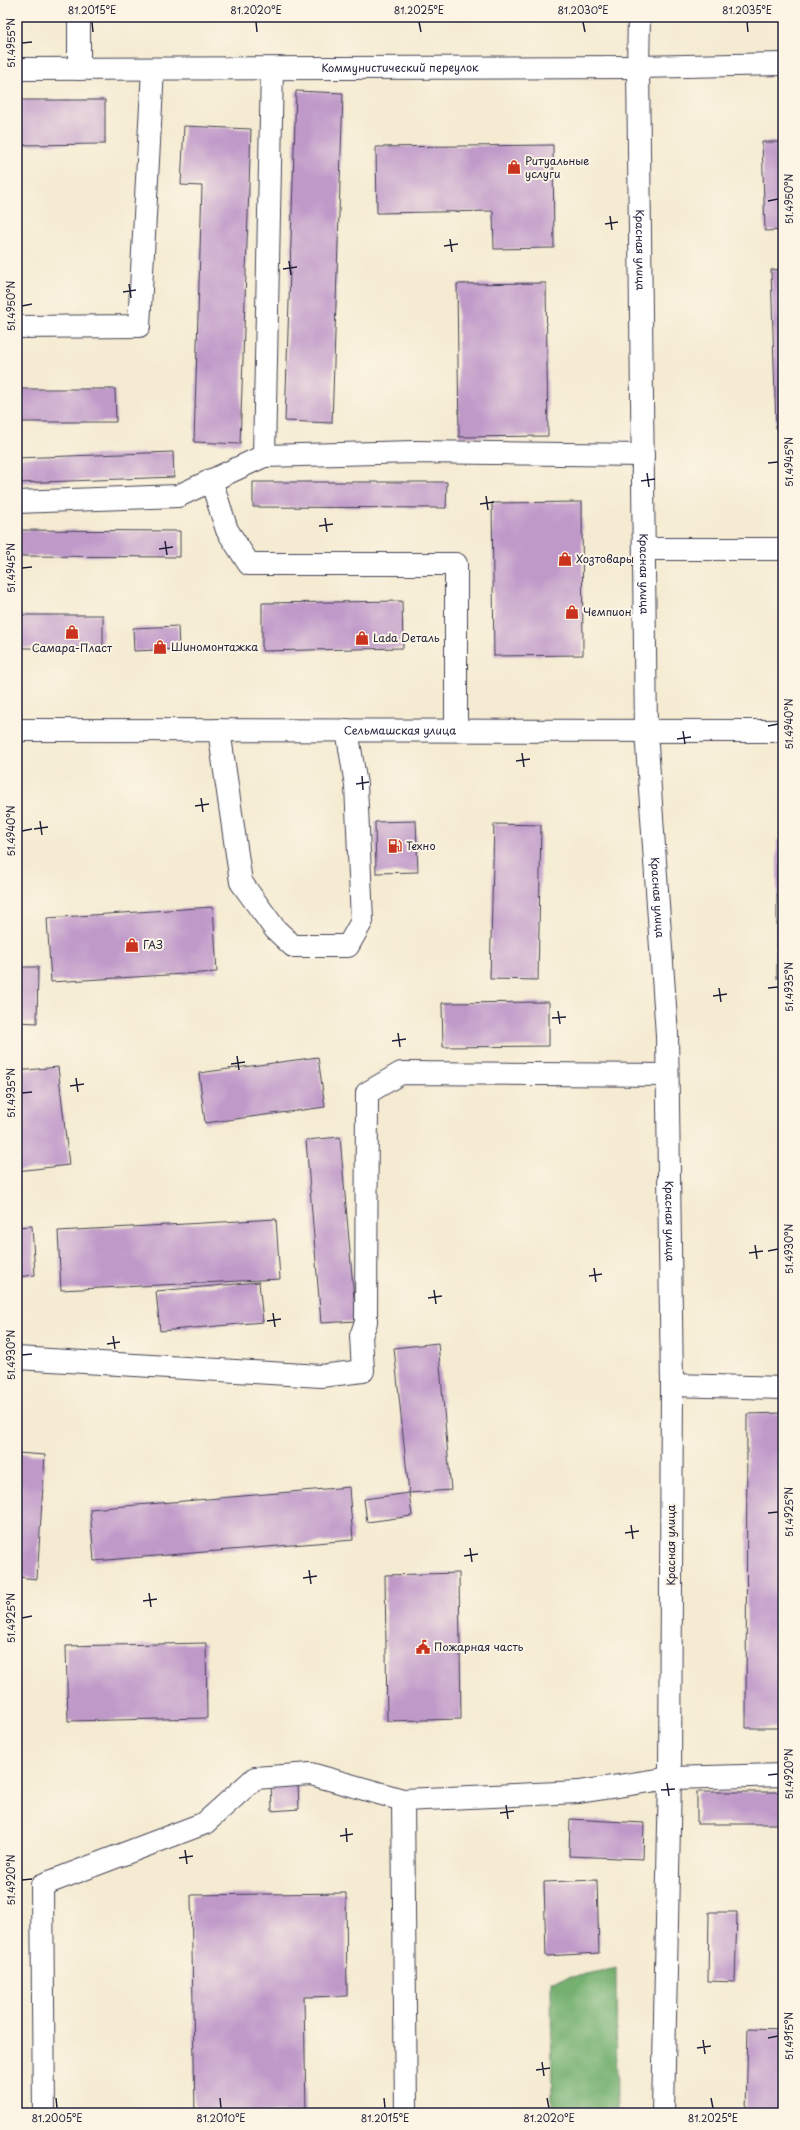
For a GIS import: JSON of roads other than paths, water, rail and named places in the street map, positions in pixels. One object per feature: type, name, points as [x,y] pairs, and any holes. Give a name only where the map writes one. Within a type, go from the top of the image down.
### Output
[{"type":"street","points":[[78,17],[79,69]]},
{"type":"street","name":"Красная улица","points":[[640,17],[638,68],[646,731],[667,1035],[672,1385],[670,1778],[663,2113]]},
{"type":"street","name":"Коммунистический переулок","points":[[17,69],[638,68],[783,64]]},
{"type":"street","points":[[17,327],[140,326],[153,69]]},
{"type":"street","points":[[264,456],[272,69]]},
{"type":"street","points":[[17,502],[178,496],[264,456],[414,452],[643,455]]},
{"type":"street","points":[[211,480],[227,530],[249,564],[456,564],[456,730]]},
{"type":"street","points":[[645,549],[783,549]]},
{"type":"street","name":"Сельмашская улица","points":[[17,730],[783,731]]},
{"type":"street","points":[[219,730],[241,882],[275,929],[293,946],[348,946],[362,921],[356,785],[347,730]]},
{"type":"street","points":[[17,1358],[321,1376],[363,1371],[361,1336],[366,1322],[368,1093],[401,1073],[667,1075]]},
{"type":"street","points":[[672,1385],[783,1388]]},
{"type":"street","points":[[44,2113],[42,1885],[205,1823],[255,1778],[311,1774],[403,1800],[579,1792],[670,1778],[783,1775]]},
{"type":"street","points":[[403,1800],[406,2113]]},
{"type":"place","name":"Ритуальные услуги","points":[[514,167]]},
{"type":"place","name":"Хозтовары","points":[[565,559]]},
{"type":"place","name":"Чемпион","points":[[572,612]]},
{"type":"place","name":"Самара-Пласт","points":[[72,632]]},
{"type":"place","name":"Lada Dеталь","points":[[362,638]]},
{"type":"place","name":"Шиномонтажка","points":[[160,647]]},
{"type":"place","name":"Техно","points":[[395,846]]},
{"type":"place","name":"ГАЗ","points":[[132,945]]},
{"type":"place","name":"Пожарная часть","points":[[423,1647]]}]
